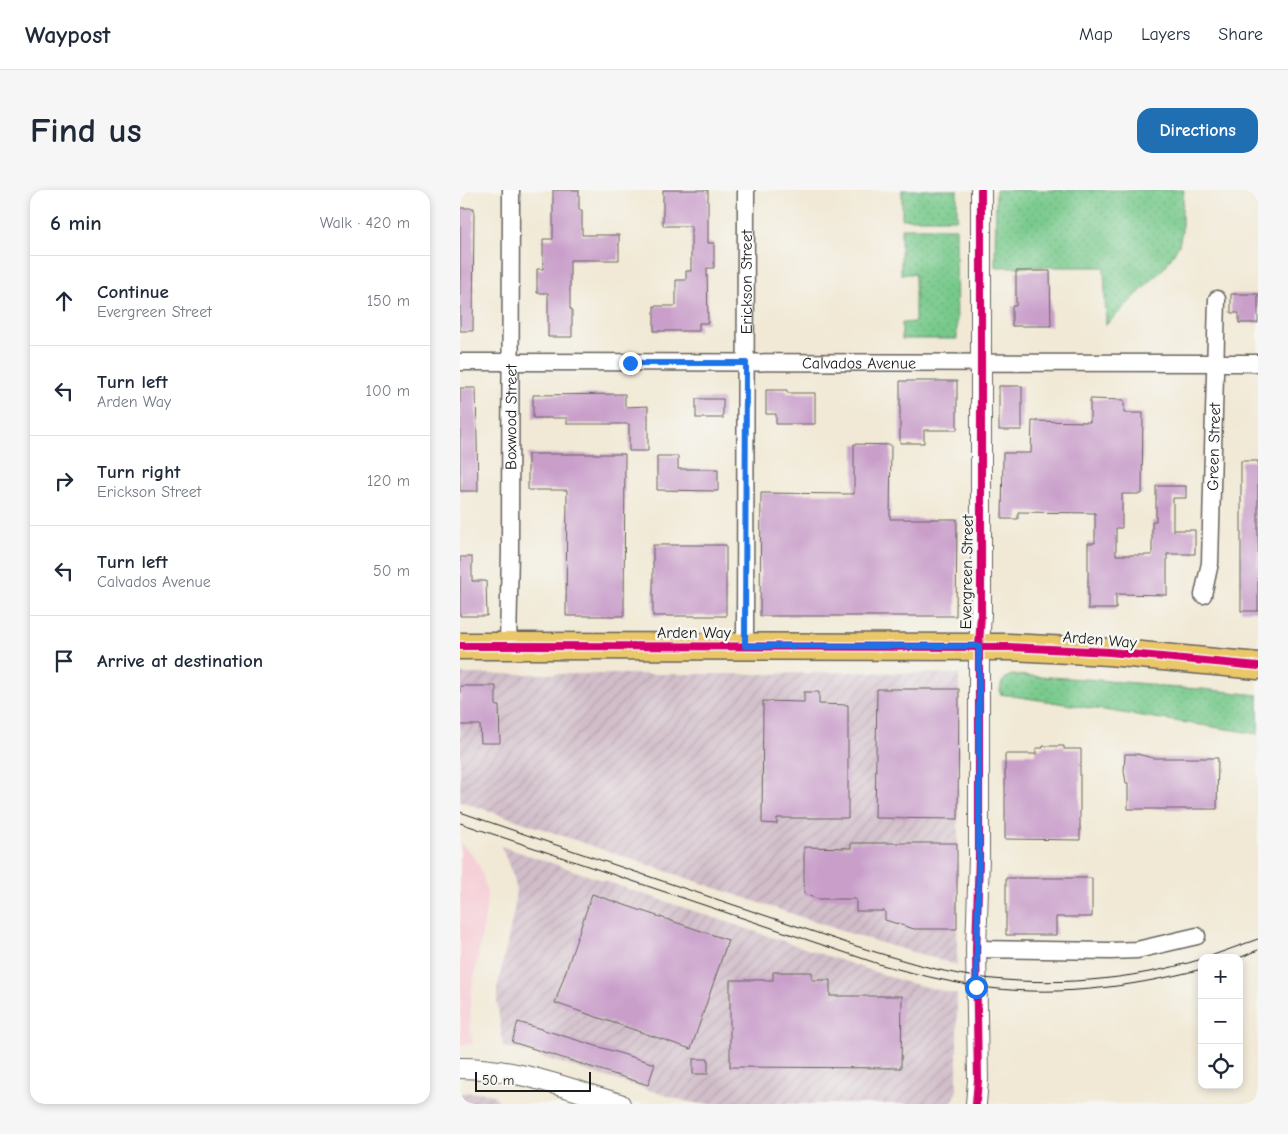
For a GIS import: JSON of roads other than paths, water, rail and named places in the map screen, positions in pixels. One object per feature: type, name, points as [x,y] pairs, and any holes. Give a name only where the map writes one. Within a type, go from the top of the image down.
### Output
[{"type":"main road","name":"Arden Way","points":[[460,646],[979,646],[1109,652],[1258,666]]},
{"type":"street","name":"Boxwood Street","points":[[508,645],[511,190]]},
{"type":"street","name":"Erickson Street","points":[[745,646],[746,190]]},
{"type":"street","name":"Evergreen Street","points":[[976,1104],[978,1080],[976,949],[979,857],[979,646],[981,614],[981,190]]},
{"type":"street","name":"Green Street","points":[[1203,595],[1210,563],[1217,299]]},
{"type":"street","name":"Calvados Avenue","points":[[460,362],[1258,363]]},
{"type":"street","points":[[976,949],[1110,952],[1138,950],[1198,936]]},
{"type":"street","points":[[460,1068],[486,1068],[518,1073],[620,1104]]},
{"type":"tram line","points":[[460,812],[856,946],[945,971],[1004,980],[1061,982],[1118,977],[1198,960]]},
{"type":"tram line","points":[[460,823],[882,965],[951,982],[1004,989],[1061,991],[1118,986],[1198,970]]},
{"type":"tram line","points":[[1216,954],[1258,939]]},
{"type":"tram line","points":[[1243,956],[1258,950]]}]
